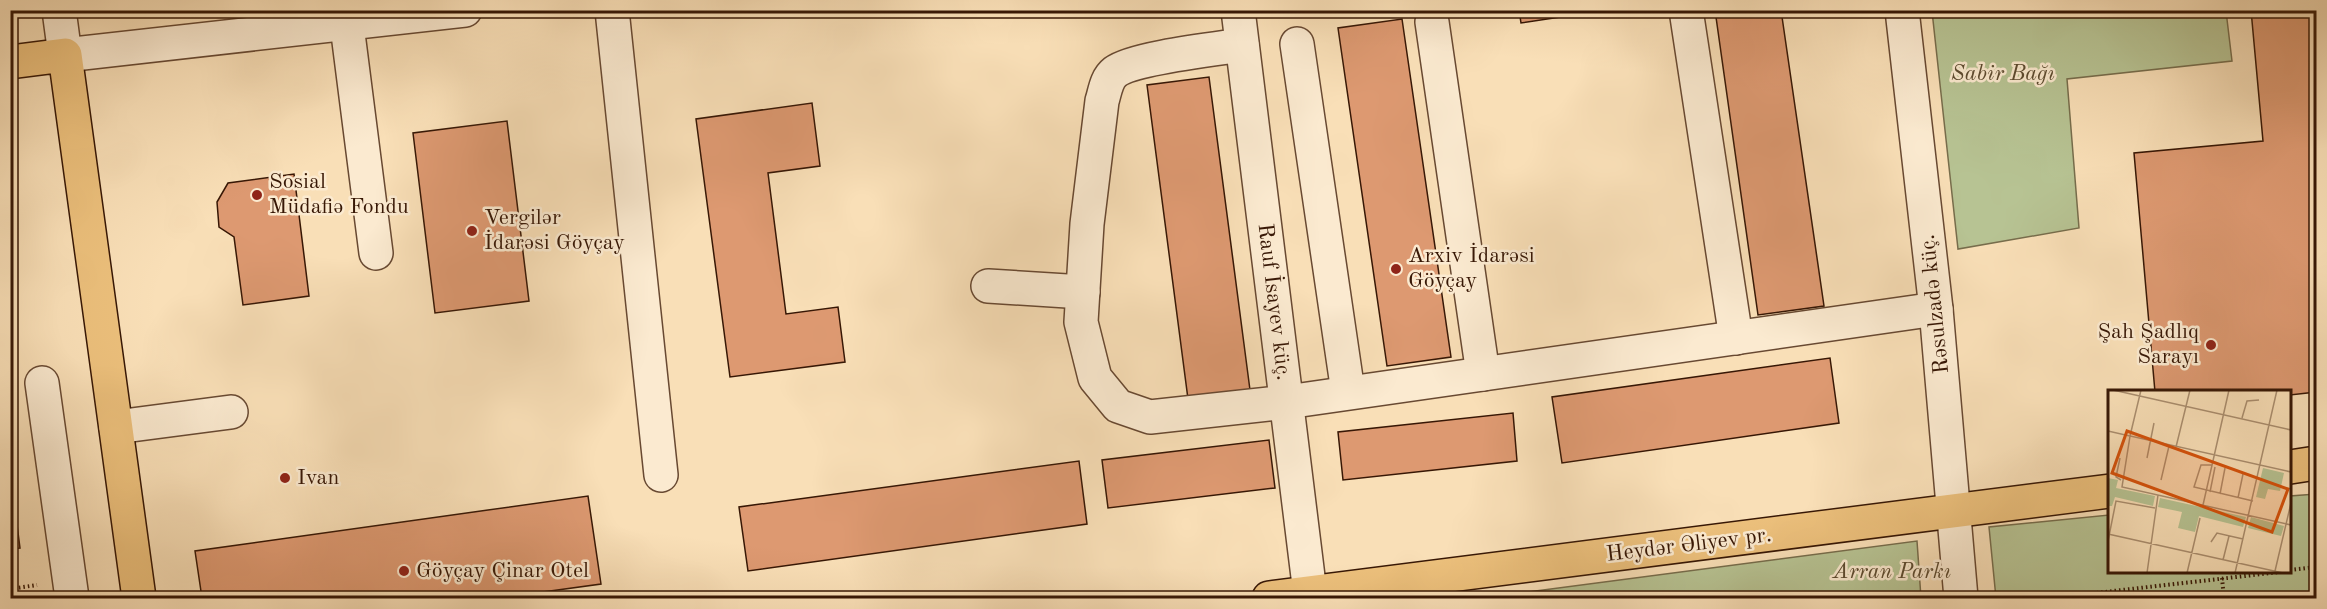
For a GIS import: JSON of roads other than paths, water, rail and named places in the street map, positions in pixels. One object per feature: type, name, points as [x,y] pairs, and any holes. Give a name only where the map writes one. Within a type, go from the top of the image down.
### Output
[{"type":"main road","points":[[10,62],[65,55],[139,598]]},
{"type":"main road","points":[[2291,467],[2316,463]]},
{"type":"main road","name":"Heydər Əliyev pr.","points":[[1269,598],[2108,491]]},
{"type":"street","points":[[59,10],[65,55],[346,17],[465,10]]},
{"type":"street","points":[[612,10],[661,475]]},
{"type":"street","name":"Rauf İsayev küç.","points":[[1238,10],[1310,593]]},
{"type":"street","points":[[1686,10],[1736,338]]},
{"type":"street","name":"Rəsulzadə küç.","points":[[1902,10],[1936,309],[1961,598]]},
{"type":"street","points":[[346,17],[376,253]]},
{"type":"street","points":[[1432,22],[1483,374]]},
{"type":"street","points":[[1297,44],[1348,392]]},
{"type":"street","points":[[1242,45],[1139,62],[1115,72],[1107,83],[1102,101],[1087,224],[1081,322],[1095,378],[1118,406],[1150,417],[1287,402],[1936,309]]},
{"type":"street","points":[[988,286],[1083,292]]},
{"type":"street","points":[[42,383],[72,598]]},
{"type":"street","points":[[116,428],[231,412]]},
{"type":"place","name":"Sosial Müdafiə Fondu","points":[[257,195]]},
{"type":"place","name":"Vergilər İdarəsi Göyçay","points":[[472,231]]},
{"type":"place","name":"Arxiv İdarəsi Göyçay","points":[[1396,269]]},
{"type":"place","name":"Şah Şadlıq Sarayı","points":[[2211,345]]},
{"type":"place","name":"Ivan","points":[[285,478]]},
{"type":"place","name":"Göyçay Çinar Otel","points":[[404,571]]},
{"type":"park label","name":"Sabir Bağı","points":[[2003,74]]},
{"type":"park label","name":"Arran Parkı","points":[[1892,572]]}]
